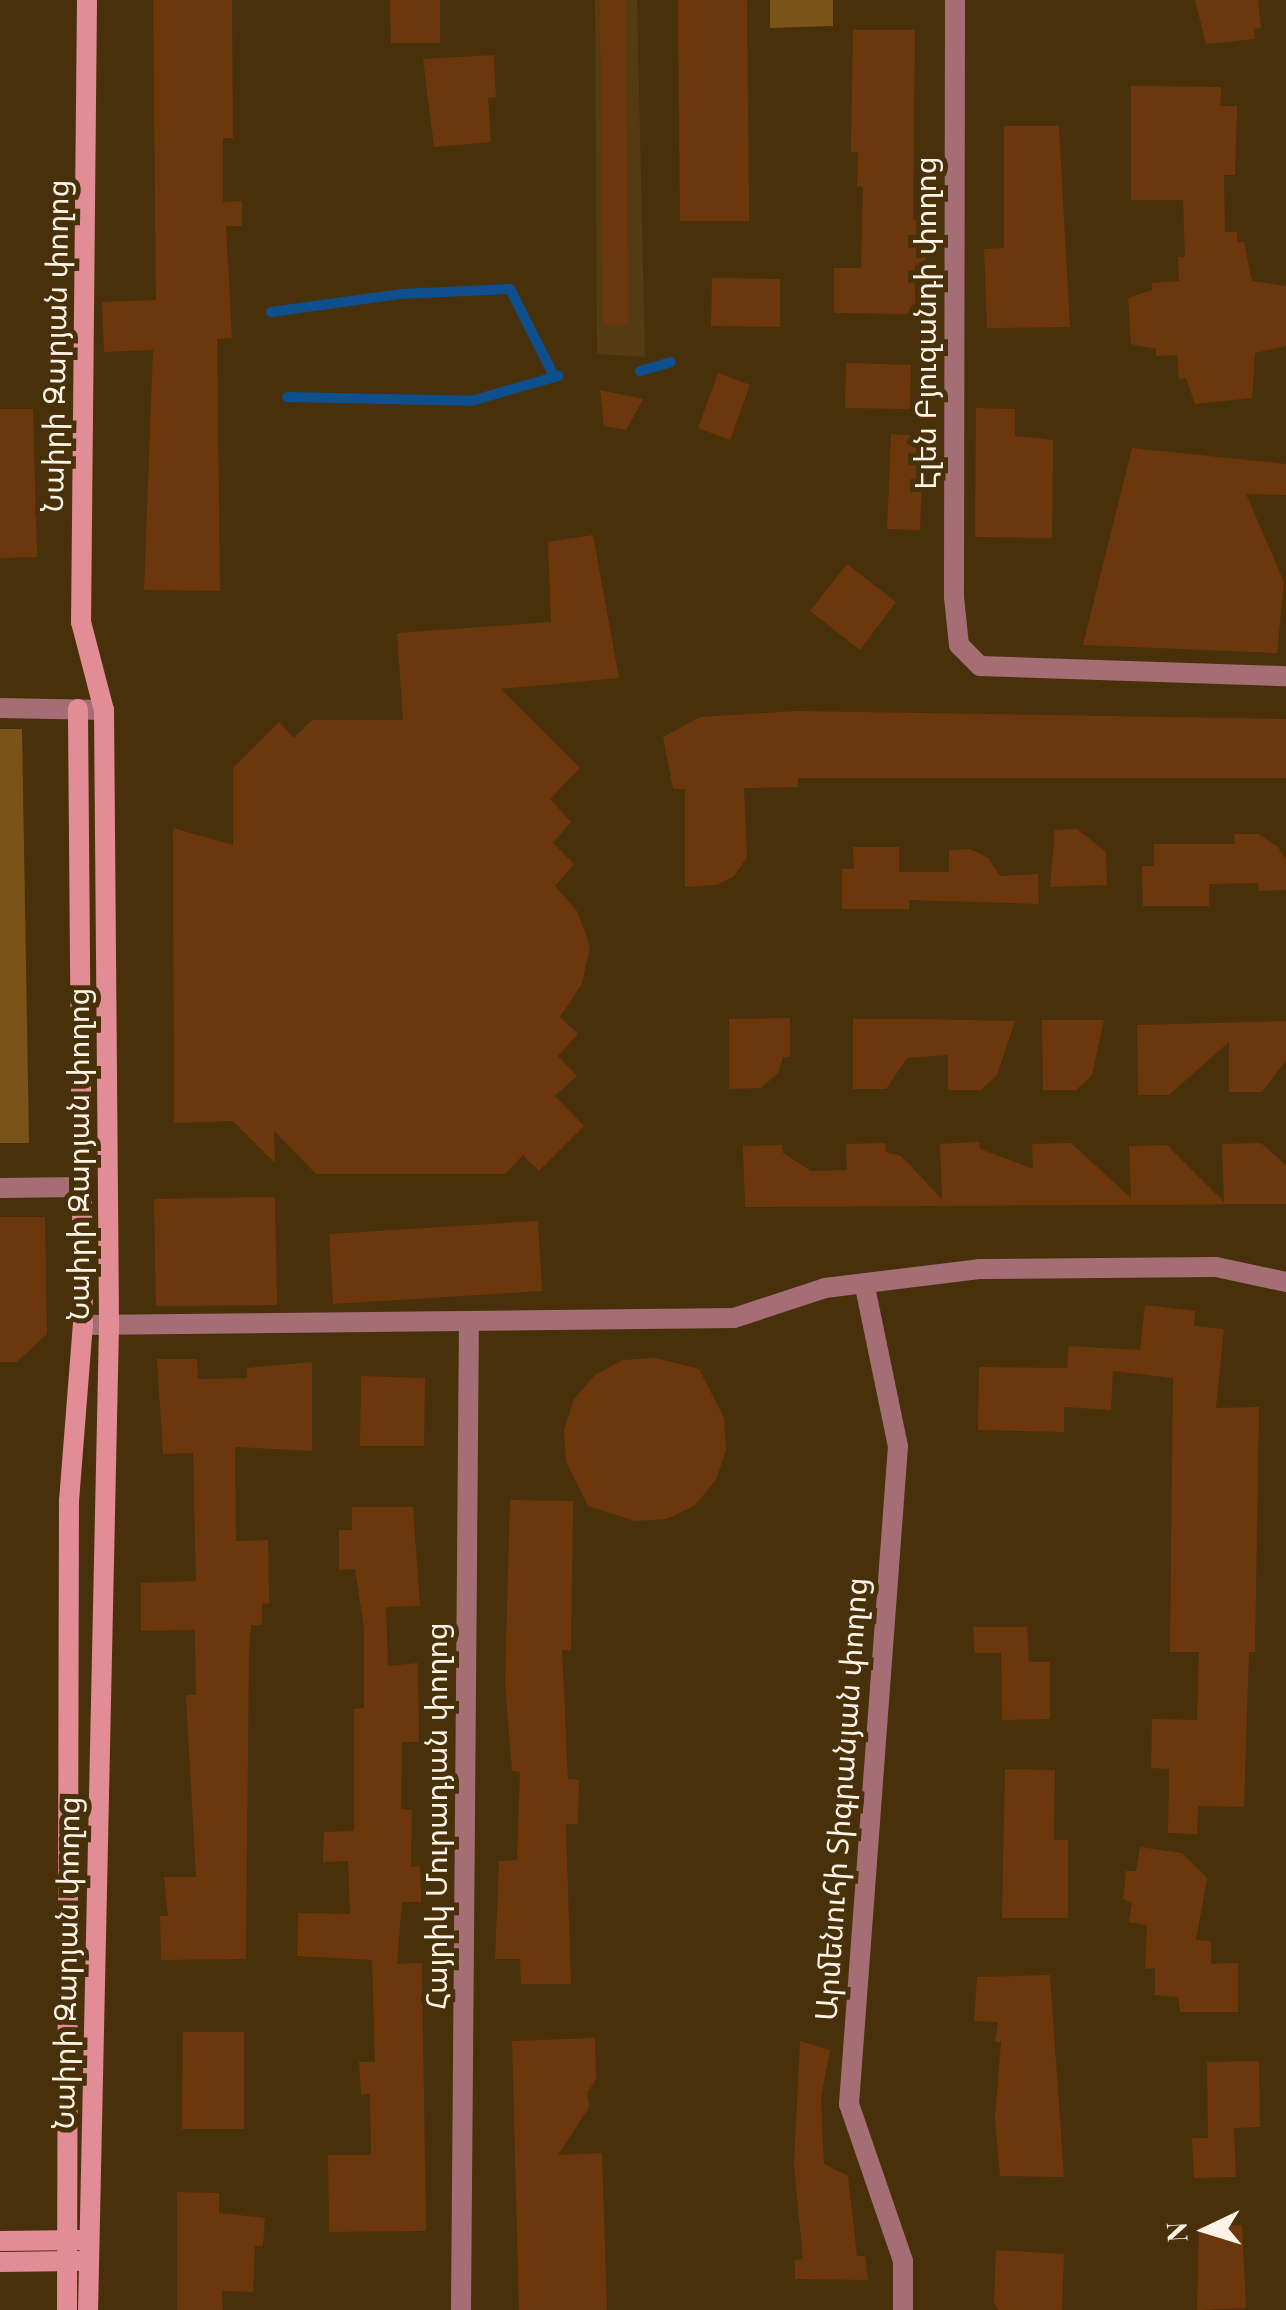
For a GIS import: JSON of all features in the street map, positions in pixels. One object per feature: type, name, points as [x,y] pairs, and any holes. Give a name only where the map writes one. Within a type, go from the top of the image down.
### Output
[{"type":"main road","name":"Նաիրի Զարյան փողոց","points":[[66,2310],[78,2251],[109,1326],[104,710],[81,622],[87,0]]},
{"type":"main road","name":"Նաիրի Զարյան փողոց","points":[[78,709],[82,1325],[69,1501],[78,2251],[88,2310]]},
{"type":"main road","points":[[0,2241],[78,2251]]},
{"type":"main road","points":[[0,2262],[78,2251]]},
{"type":"street","name":"Էլեն Բյուզանդի փողոց","points":[[955,0],[954,597],[959,645],[980,666],[1286,676]]},
{"type":"street","points":[[0,708],[104,710]]},
{"type":"street","points":[[0,1188],[81,1188]]},
{"type":"street","points":[[82,1325],[734,1318],[824,1288],[864,1287],[923,1274],[1021,1268],[1216,1267],[1286,1282]]},
{"type":"street","name":"Արմենուհի Տիգրանյան փողոց","points":[[864,1287],[898,1446],[870,1750],[849,2104],[903,2262],[902,2310]]},
{"type":"street","name":"Հայրիկ Մուրադյան փողոց","points":[[461,2310],[469,1323]]},
{"type":"shaded area","points":[[595,0],[637,0],[645,357],[597,354]]},
{"type":"shaded area","points":[[770,0],[833,0],[833,26],[770,28]]},
{"type":"shaded area","points":[[0,729],[22,729],[29,1143],[0,1143]]},
{"type":"building","points":[[153,0],[232,0],[233,138],[223,138],[223,202],[242,201],[242,226],[226,226],[232,338],[217,339],[220,591],[144,590],[153,350],[104,352],[102,302],[156,300]]},
{"type":"building","points":[[390,0],[440,0],[440,43],[391,43]]},
{"type":"building","points":[[600,0],[626,0],[628,325],[603,325]]},
{"type":"building","points":[[678,0],[747,0],[749,221],[680,221]]},
{"type":"building","points":[[1195,0],[1258,0],[1261,28],[1254,29],[1255,39],[1206,44]]},
{"type":"building","points":[[853,30],[915,30],[913,220],[927,220],[926,265],[915,265],[915,314],[834,313],[834,268],[861,268],[863,187],[857,186],[858,152],[851,152]]},
{"type":"building","points":[[494,55],[496,97],[488,98],[491,142],[434,147],[423,59]]},
{"type":"building","points":[[1131,86],[1221,87],[1220,106],[1237,106],[1235,175],[1224,175],[1225,232],[1237,232],[1237,242],[1244,242],[1252,281],[1286,286],[1286,346],[1255,353],[1252,398],[1195,404],[1186,378],[1179,379],[1177,355],[1156,356],[1156,349],[1131,344],[1128,298],[1152,290],[1152,283],[1179,281],[1178,257],[1185,257],[1183,200],[1131,200]]},
{"type":"building","points":[[1004,126],[1059,126],[1070,327],[987,328],[984,249],[1004,248]]},
{"type":"building","points":[[712,278],[780,279],[780,327],[711,326]]},
{"type":"building","points":[[846,363],[911,365],[910,409],[845,408]]},
{"type":"building","points":[[718,373],[750,385],[730,440],[698,428]]},
{"type":"building","points":[[600,390],[643,399],[626,430],[604,426]]},
{"type":"building","points":[[976,408],[1015,409],[1015,436],[1053,440],[1052,538],[975,537]]},
{"type":"building","points":[[0,409],[33,409],[37,557],[0,558]]},
{"type":"building","points":[[891,434],[924,436],[920,530],[887,529]]},
{"type":"building","points":[[1132,448],[1286,464],[1286,495],[1246,494],[1284,582],[1277,653],[1083,645]]},
{"type":"building","points":[[593,535],[619,678],[501,689],[580,768],[550,799],[571,822],[553,843],[574,864],[555,886],[577,911],[590,946],[582,984],[560,1017],[578,1034],[558,1056],[577,1076],[555,1096],[584,1126],[539,1171],[523,1155],[505,1174],[316,1174],[274,1131],[275,1163],[233,1121],[174,1123],[173,828],[233,845],[233,768],[279,722],[294,738],[312,720],[403,720],[397,633],[551,622],[548,542]]},
{"type":"building","points":[[847,564],[896,602],[860,650],[810,611]]},
{"type":"building","points":[[797,711],[1286,719],[1286,778],[798,778],[798,787],[744,788],[747,857],[734,876],[717,885],[685,887],[685,789],[673,789],[663,737],[700,717]]},
{"type":"building","points":[[1077,829],[1106,852],[1107,885],[1050,887],[1055,830]]},
{"type":"building","points":[[1234,834],[1258,834],[1278,847],[1286,860],[1286,890],[1259,891],[1258,883],[1209,884],[1209,906],[1143,906],[1142,866],[1154,866],[1154,844],[1235,844]]},
{"type":"building","points":[[853,847],[899,847],[899,872],[949,872],[949,850],[970,849],[988,858],[1000,876],[1038,874],[1039,904],[909,900],[909,909],[842,909],[842,869],[854,869]]},
{"type":"building","points":[[790,1018],[790,1057],[783,1057],[778,1073],[761,1088],[729,1089],[729,1019]]},
{"type":"building","points":[[853,1019],[1015,1021],[997,1075],[981,1090],[948,1090],[948,1055],[907,1058],[886,1089],[853,1089]]},
{"type":"building","points":[[1042,1020],[1104,1020],[1092,1075],[1076,1090],[1043,1090]]},
{"type":"building","points":[[1286,1021],[1286,1060],[1262,1092],[1229,1092],[1229,1042],[1169,1095],[1138,1095],[1137,1025]]},
{"type":"building","points":[[979,1142],[980,1149],[1033,1169],[1032,1144],[1071,1143],[1131,1198],[1129,1146],[1167,1145],[1224,1202],[1222,1144],[1261,1143],[1286,1165],[1286,1204],[745,1207],[743,1146],[782,1145],[783,1153],[811,1171],[847,1170],[846,1144],[885,1143],[886,1152],[901,1156],[942,1199],[940,1144]]},
{"type":"building","points":[[275,1197],[277,1305],[156,1306],[154,1199]]},
{"type":"building","points":[[0,1217],[45,1217],[47,1334],[17,1362],[0,1362]]},
{"type":"building","points":[[538,1221],[542,1291],[333,1304],[329,1234]]},
{"type":"building","points":[[1145,1305],[1195,1311],[1194,1326],[1224,1329],[1216,1408],[1259,1407],[1255,1652],[1249,1652],[1244,1807],[1198,1806],[1197,1834],[1168,1833],[1169,1769],[1151,1768],[1152,1719],[1197,1720],[1199,1652],[1170,1652],[1173,1378],[1113,1371],[1111,1410],[1064,1407],[1064,1432],[978,1430],[979,1367],[1067,1368],[1069,1346],[1140,1350]]},
{"type":"building","points":[[655,1358],[699,1369],[724,1418],[726,1450],[716,1480],[695,1505],[667,1519],[635,1521],[588,1506],[566,1462],[564,1430],[574,1399],[595,1375],[623,1360]]},
{"type":"building","points":[[157,1359],[197,1359],[198,1379],[247,1378],[247,1368],[312,1362],[312,1451],[235,1447],[236,1541],[268,1540],[269,1603],[262,1604],[262,1625],[251,1625],[249,1650],[246,1959],[161,1960],[160,1916],[168,1916],[164,1877],[196,1877],[186,1695],[196,1695],[195,1630],[141,1631],[141,1583],[196,1581],[193,1453],[163,1454]]},
{"type":"building","points":[[361,1376],[425,1378],[424,1446],[360,1446]]},
{"type":"building","points":[[510,1500],[573,1501],[571,1650],[562,1650],[568,1779],[579,1780],[578,1824],[566,1824],[571,1984],[521,1984],[520,1959],[495,1959],[499,1861],[517,1860],[520,1772],[512,1771],[505,1682]]},
{"type":"building","points":[[352,1507],[413,1507],[420,1606],[386,1607],[388,1666],[418,1663],[419,1742],[402,1742],[401,1809],[412,1810],[411,1867],[420,1866],[421,1902],[402,1902],[397,1964],[422,1963],[426,2231],[329,2232],[328,2155],[371,2155],[370,2094],[361,2095],[359,2062],[375,2062],[372,1960],[297,1956],[298,1913],[350,1914],[348,1861],[323,1862],[324,1832],[354,1831],[354,1709],[364,1708],[364,1629],[355,1569],[339,1570],[339,1530],[352,1530]]},
{"type":"building","points":[[973,1627],[1027,1627],[1029,1662],[1050,1662],[1050,1719],[1002,1720],[1001,1653],[975,1653]]},
{"type":"building","points":[[1005,1769],[1055,1770],[1054,1840],[1068,1840],[1068,1918],[1002,1918]]},
{"type":"building","points":[[1140,1847],[1182,1853],[1207,1878],[1196,1940],[1211,1941],[1211,1964],[1238,1963],[1238,2012],[1180,2012],[1178,1997],[1155,1995],[1155,1968],[1145,1969],[1147,1925],[1129,1922],[1132,1903],[1123,1899],[1126,1871],[1136,1871]]},
{"type":"building","points":[[1050,1975],[1064,2177],[1000,2176],[995,2119],[1001,2042],[995,2042],[998,2022],[974,2021],[977,1977]]},
{"type":"building","points":[[183,2032],[244,2032],[244,2129],[182,2129]]},
{"type":"building","points":[[595,2038],[596,2080],[587,2093],[589,2107],[558,2155],[602,2153],[607,2310],[519,2310],[512,2041]]},
{"type":"building","points":[[800,2041],[830,2050],[821,2097],[824,2164],[848,2176],[857,2256],[865,2256],[868,2280],[795,2279],[795,2260],[803,2259],[794,2166]]},
{"type":"building","points":[[1259,2061],[1260,2127],[1234,2128],[1236,2177],[1194,2178],[1192,2138],[1208,2138],[1207,2062]]},
{"type":"building","points":[[177,2192],[219,2193],[219,2213],[265,2218],[263,2246],[255,2246],[253,2292],[222,2291],[223,2310],[177,2310]]},
{"type":"building","points":[[1242,2225],[1246,2308],[1197,2310],[1199,2227]]},
{"type":"building","points":[[996,2250],[1064,2254],[1062,2310],[999,2310],[994,2304]]},
{"type":"waterway","points":[[271,312],[400,294],[510,289],[554,376]]},
{"type":"waterway","points":[[640,371],[671,362]]},
{"type":"waterway","points":[[287,397],[471,401],[558,376]]}]
